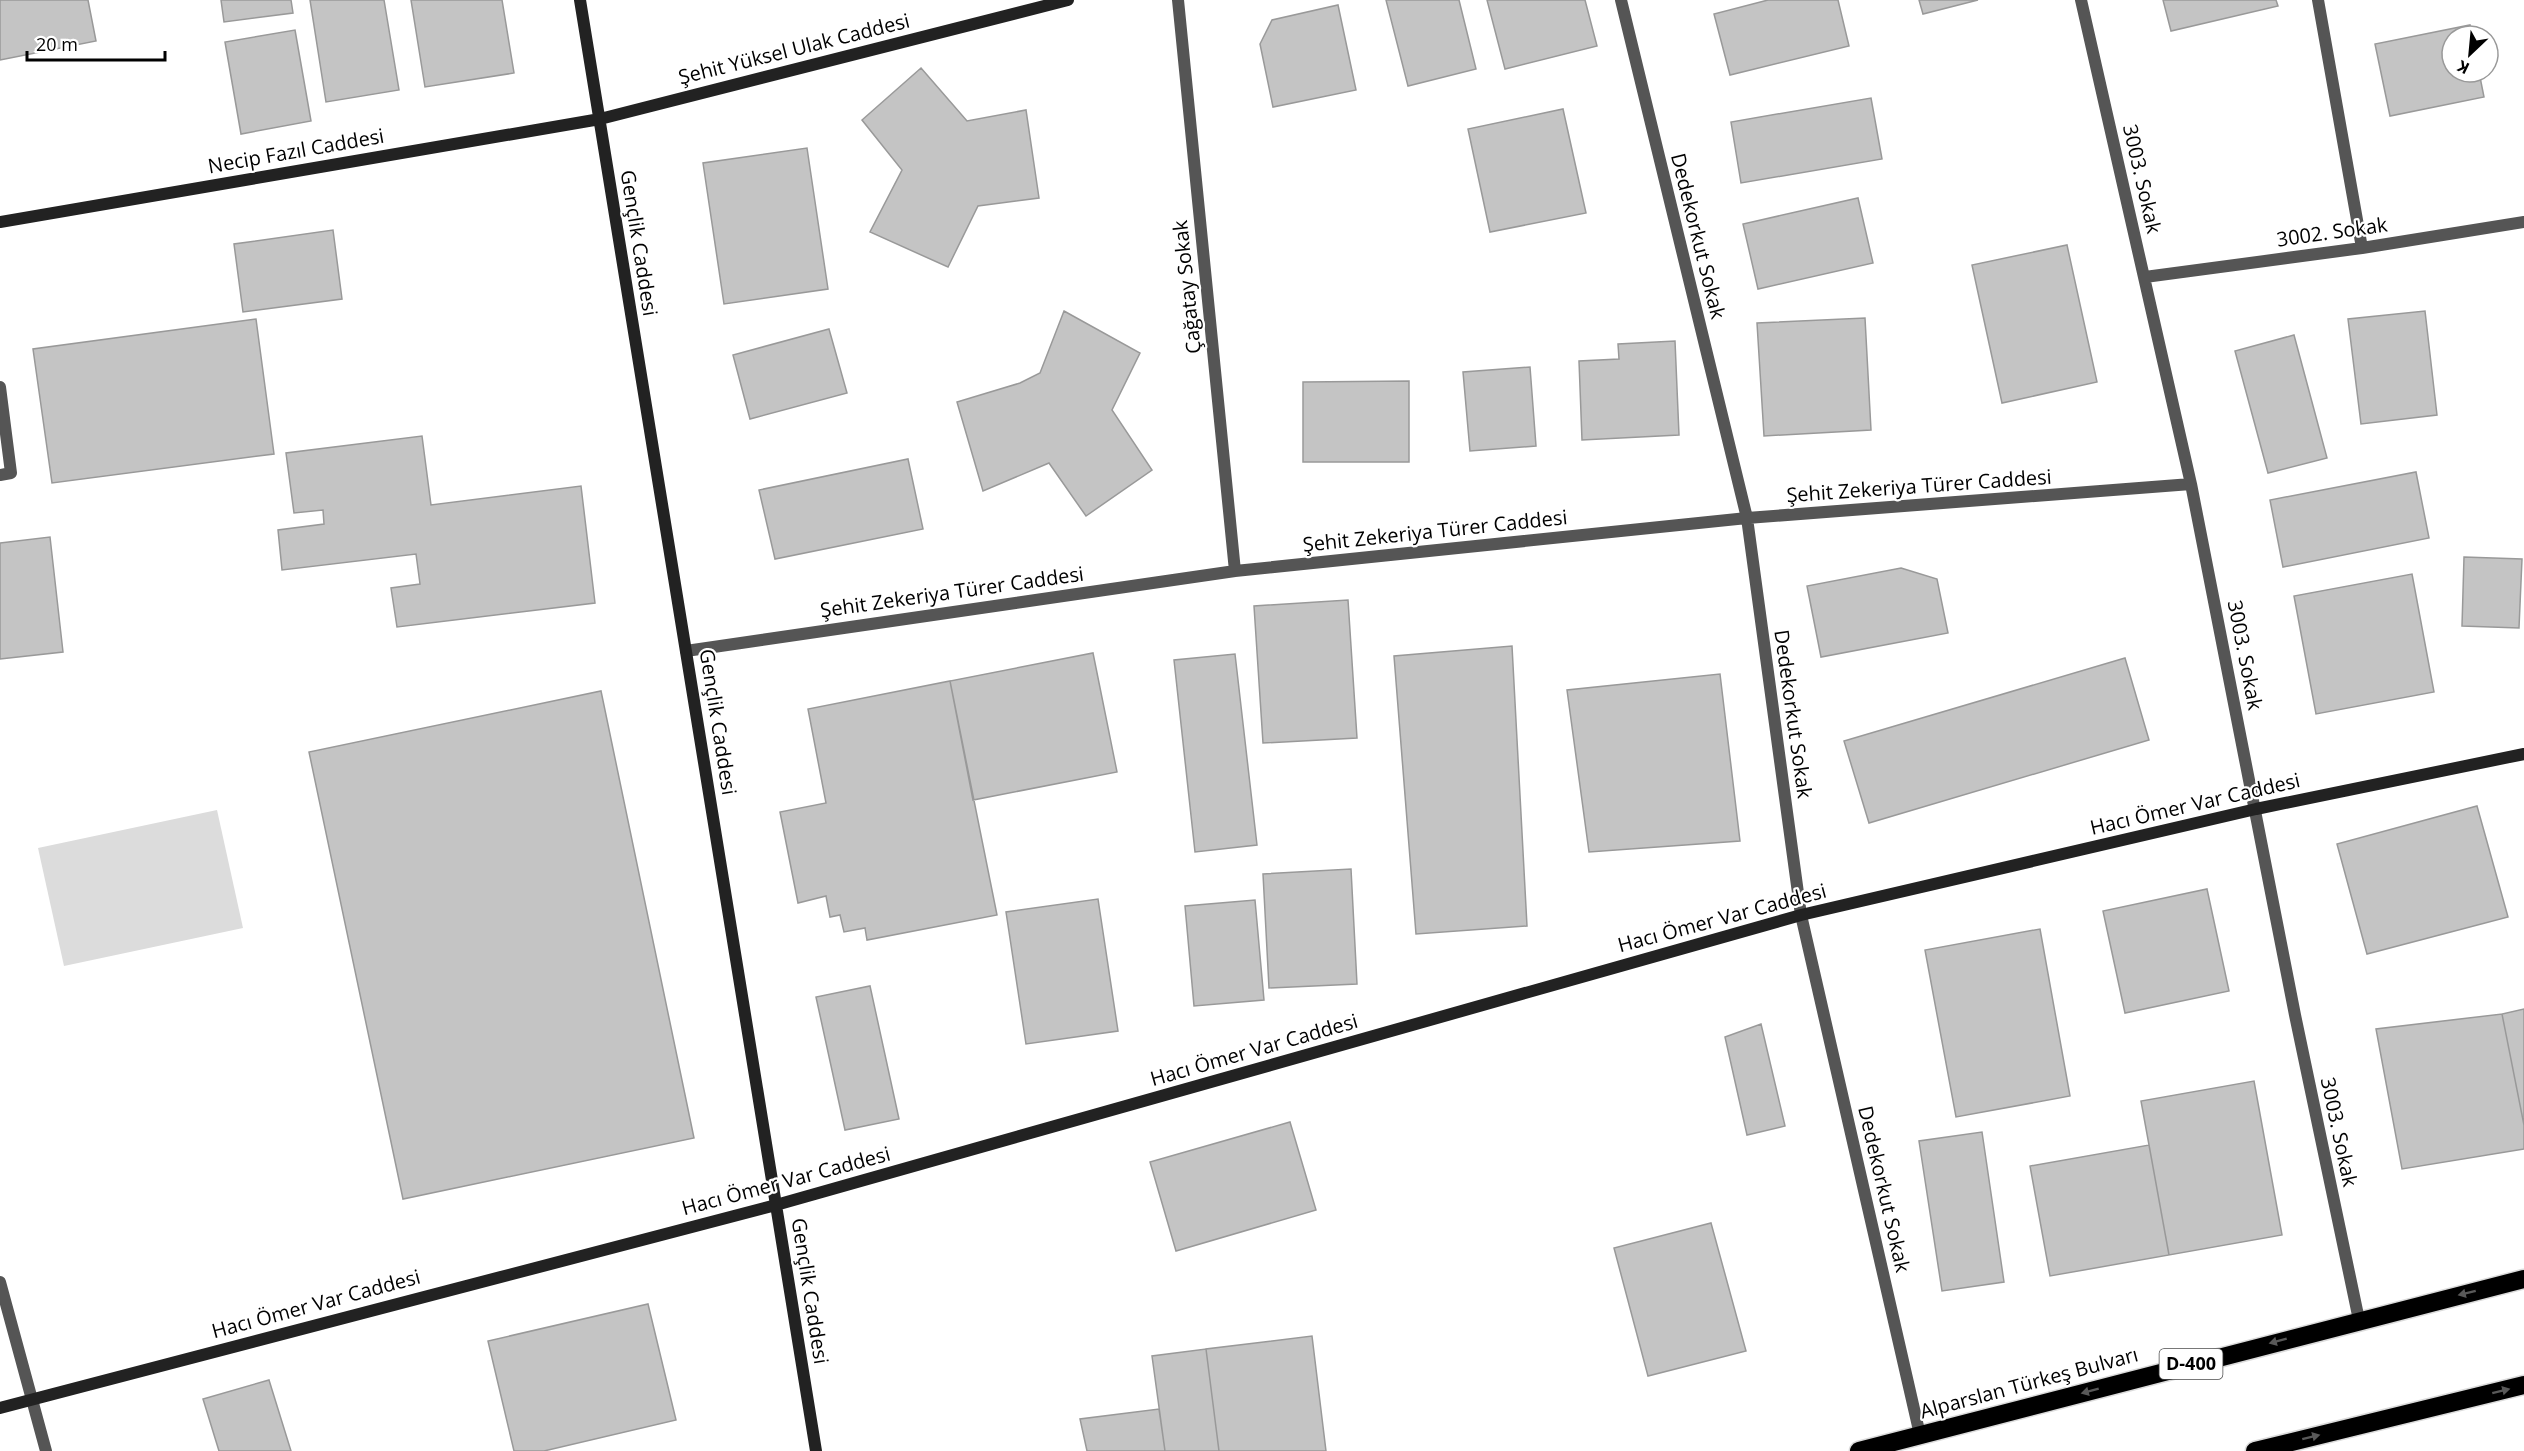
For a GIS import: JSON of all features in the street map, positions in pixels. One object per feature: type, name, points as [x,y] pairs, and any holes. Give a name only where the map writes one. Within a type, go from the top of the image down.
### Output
[{"type":"highway","name":"Alparslan Türkeş Bulvarı","points":[[1859,1451],[2524,1279]]},
{"type":"highway","points":[[2254,1451],[2524,1385]]},
{"type":"street","name":"Gençlik Caddesi","points":[[580,0],[816,1451]]},
{"type":"street","name":"Şehit Yüksel Ulak Caddesi","points":[[600,119],[1068,0]]},
{"type":"street","name":"Çağatay Sokak","points":[[1178,0],[1235,571]]},
{"type":"street","name":"Dedekorkut Sokak","points":[[1621,0],[1747,518],[1801,915],[1920,1435]]},
{"type":"street","name":"3003. Sokak","points":[[2081,0],[2191,484],[2295,1015],[2359,1320]]},
{"type":"street","points":[[2318,0],[2362,248]]},
{"type":"street","name":"Necip Fazıl Caddesi","points":[[0,222],[600,119]]},
{"type":"street","name":"3002. Sokak","points":[[2145,278],[2362,248],[2524,222]]},
{"type":"street","points":[[0,387],[11,473],[0,475]]},
{"type":"street","name":"Şehit Zekeriya Türer Caddesi","points":[[686,651],[1235,571],[1747,518],[2191,484]]},
{"type":"street","name":"Hacı Ömer Var Caddesi","points":[[0,1408],[776,1205],[1801,915],[2256,808],[2524,754]]},
{"type":"street","points":[[0,1282],[46,1451]]},
{"type":"shaded area","points":[[217,810],[243,928],[64,966],[38,848]]},
{"type":"building","points":[[0,0],[88,0],[96,41],[0,60]]},
{"type":"building","points":[[221,0],[291,0],[293,13],[224,22]]},
{"type":"building","points":[[310,0],[384,0],[399,90],[326,102]]},
{"type":"building","points":[[411,0],[502,0],[514,73],[425,87]]},
{"type":"building","points":[[1386,0],[1459,0],[1476,69],[1408,86]]},
{"type":"building","points":[[1487,0],[1585,0],[1597,46],[1505,69]]},
{"type":"building","points":[[1768,0],[1838,0],[1849,46],[1730,75],[1714,14]]},
{"type":"building","points":[[1919,0],[1978,0],[1923,14]]},
{"type":"building","points":[[2163,0],[2276,0],[2278,6],[2171,31]]},
{"type":"building","points":[[1338,5],[1356,90],[1273,107],[1260,44],[1272,20]]},
{"type":"building","points":[[295,30],[311,121],[241,134],[225,42]]},
{"type":"building","points":[[2440,31],[2440,84],[2481,84],[2484,97],[2390,116],[2375,44]]},
{"type":"building","points":[[921,68],[967,121],[1026,110],[1039,198],[978,206],[948,267],[870,232],[902,170],[862,120]]},
{"type":"building","points":[[1871,98],[1882,159],[1741,183],[1731,122]]},
{"type":"building","points":[[1563,109],[1586,213],[1490,232],[1468,129]]},
{"type":"building","points":[[807,148],[828,289],[724,304],[703,163]]},
{"type":"building","points":[[1858,198],[1873,263],[1758,289],[1743,224]]},
{"type":"building","points":[[333,230],[342,299],[243,312],[234,244]]},
{"type":"building","points":[[2067,245],[2097,382],[2002,403],[1972,265]]},
{"type":"building","points":[[1064,311],[1140,353],[1112,410],[1152,470],[1086,516],[1049,463],[983,491],[957,402],[1020,383],[1040,373]]},
{"type":"building","points":[[2425,311],[2437,415],[2361,424],[2348,319]]},
{"type":"building","points":[[1865,318],[1871,430],[1764,436],[1757,323]]},
{"type":"building","points":[[256,319],[274,454],[52,483],[33,349]]},
{"type":"building","points":[[829,329],[847,393],[750,419],[733,355]]},
{"type":"building","points":[[2294,335],[2327,458],[2268,473],[2235,351]]},
{"type":"building","points":[[1675,341],[1679,435],[1582,440],[1579,361],[1619,359],[1618,344]]},
{"type":"building","points":[[1530,367],[1536,446],[1470,451],[1463,372]]},
{"type":"building","points":[[1409,381],[1409,462],[1303,462],[1303,382]]},
{"type":"building","points":[[422,436],[431,505],[581,486],[595,603],[397,627],[391,588],[420,584],[416,554],[282,570],[278,530],[324,524],[323,510],[294,513],[286,453]]},
{"type":"building","points":[[908,459],[923,529],[775,559],[759,490]]},
{"type":"building","points":[[2416,472],[2429,538],[2283,567],[2270,500]]},
{"type":"building","points":[[50,537],[63,652],[0,659],[0,543]]},
{"type":"building","points":[[2464,557],[2522,559],[2519,628],[2462,626]]},
{"type":"building","points":[[1901,568],[1937,579],[1948,633],[1821,657],[1807,586]]},
{"type":"building","points":[[2412,574],[2434,692],[2316,714],[2294,596]]},
{"type":"building","points":[[1348,600],[1357,738],[1263,743],[1254,606]]},
{"type":"building","points":[[1512,646],[1527,926],[1416,934],[1394,656]]},
{"type":"building","points":[[1093,653],[1117,772],[973,800],[950,681]]},
{"type":"building","points":[[1235,654],[1257,845],[1195,852],[1174,660]]},
{"type":"building","points":[[2125,658],[2149,740],[1869,823],[1844,741]]},
{"type":"building","points":[[1720,674],[1740,841],[1589,852],[1567,690]]},
{"type":"building","points":[[950,681],[997,915],[867,940],[865,928],[844,932],[840,915],[830,917],[826,896],[798,903],[780,812],[826,803],[808,709]]},
{"type":"building","points":[[601,691],[694,1138],[403,1199],[309,752]]},
{"type":"building","points":[[2477,806],[2508,917],[2367,954],[2337,844]]},
{"type":"building","points":[[1351,869],[1357,984],[1269,988],[1263,874]]},
{"type":"building","points":[[2207,889],[2229,991],[2125,1013],[2103,911]]},
{"type":"building","points":[[1098,899],[1118,1031],[1026,1044],[1006,912]]},
{"type":"building","points":[[1255,900],[1264,1000],[1194,1006],[1185,906]]},
{"type":"building","points":[[2040,929],[2070,1096],[1956,1117],[1925,950]]},
{"type":"building","points":[[870,986],[899,1119],[845,1130],[816,997]]},
{"type":"building","points":[[2524,1009],[2524,1125],[2502,1014]]},
{"type":"building","points":[[2502,1014],[2524,1125],[2524,1149],[2402,1169],[2376,1029]]},
{"type":"building","points":[[1761,1024],[1785,1126],[1747,1135],[1725,1037]]},
{"type":"building","points":[[2254,1081],[2282,1235],[2169,1255],[2141,1101]]},
{"type":"building","points":[[1290,1122],[1316,1210],[1176,1251],[1150,1162]]},
{"type":"building","points":[[1982,1132],[2004,1282],[1942,1291],[1919,1141]]},
{"type":"building","points":[[2149,1145],[2169,1255],[2050,1276],[2030,1166]]},
{"type":"building","points":[[1711,1223],[1746,1351],[1648,1376],[1614,1248]]},
{"type":"building","points":[[648,1304],[676,1420],[544,1451],[514,1451],[488,1341]]},
{"type":"building","points":[[1312,1336],[1326,1451],[1219,1451],[1206,1349]]},
{"type":"building","points":[[1206,1349],[1219,1451],[1165,1451],[1152,1356]]},
{"type":"building","points":[[269,1380],[291,1451],[219,1451],[203,1399]]},
{"type":"building","points":[[1159,1409],[1165,1451],[1087,1451],[1080,1419]]}]
